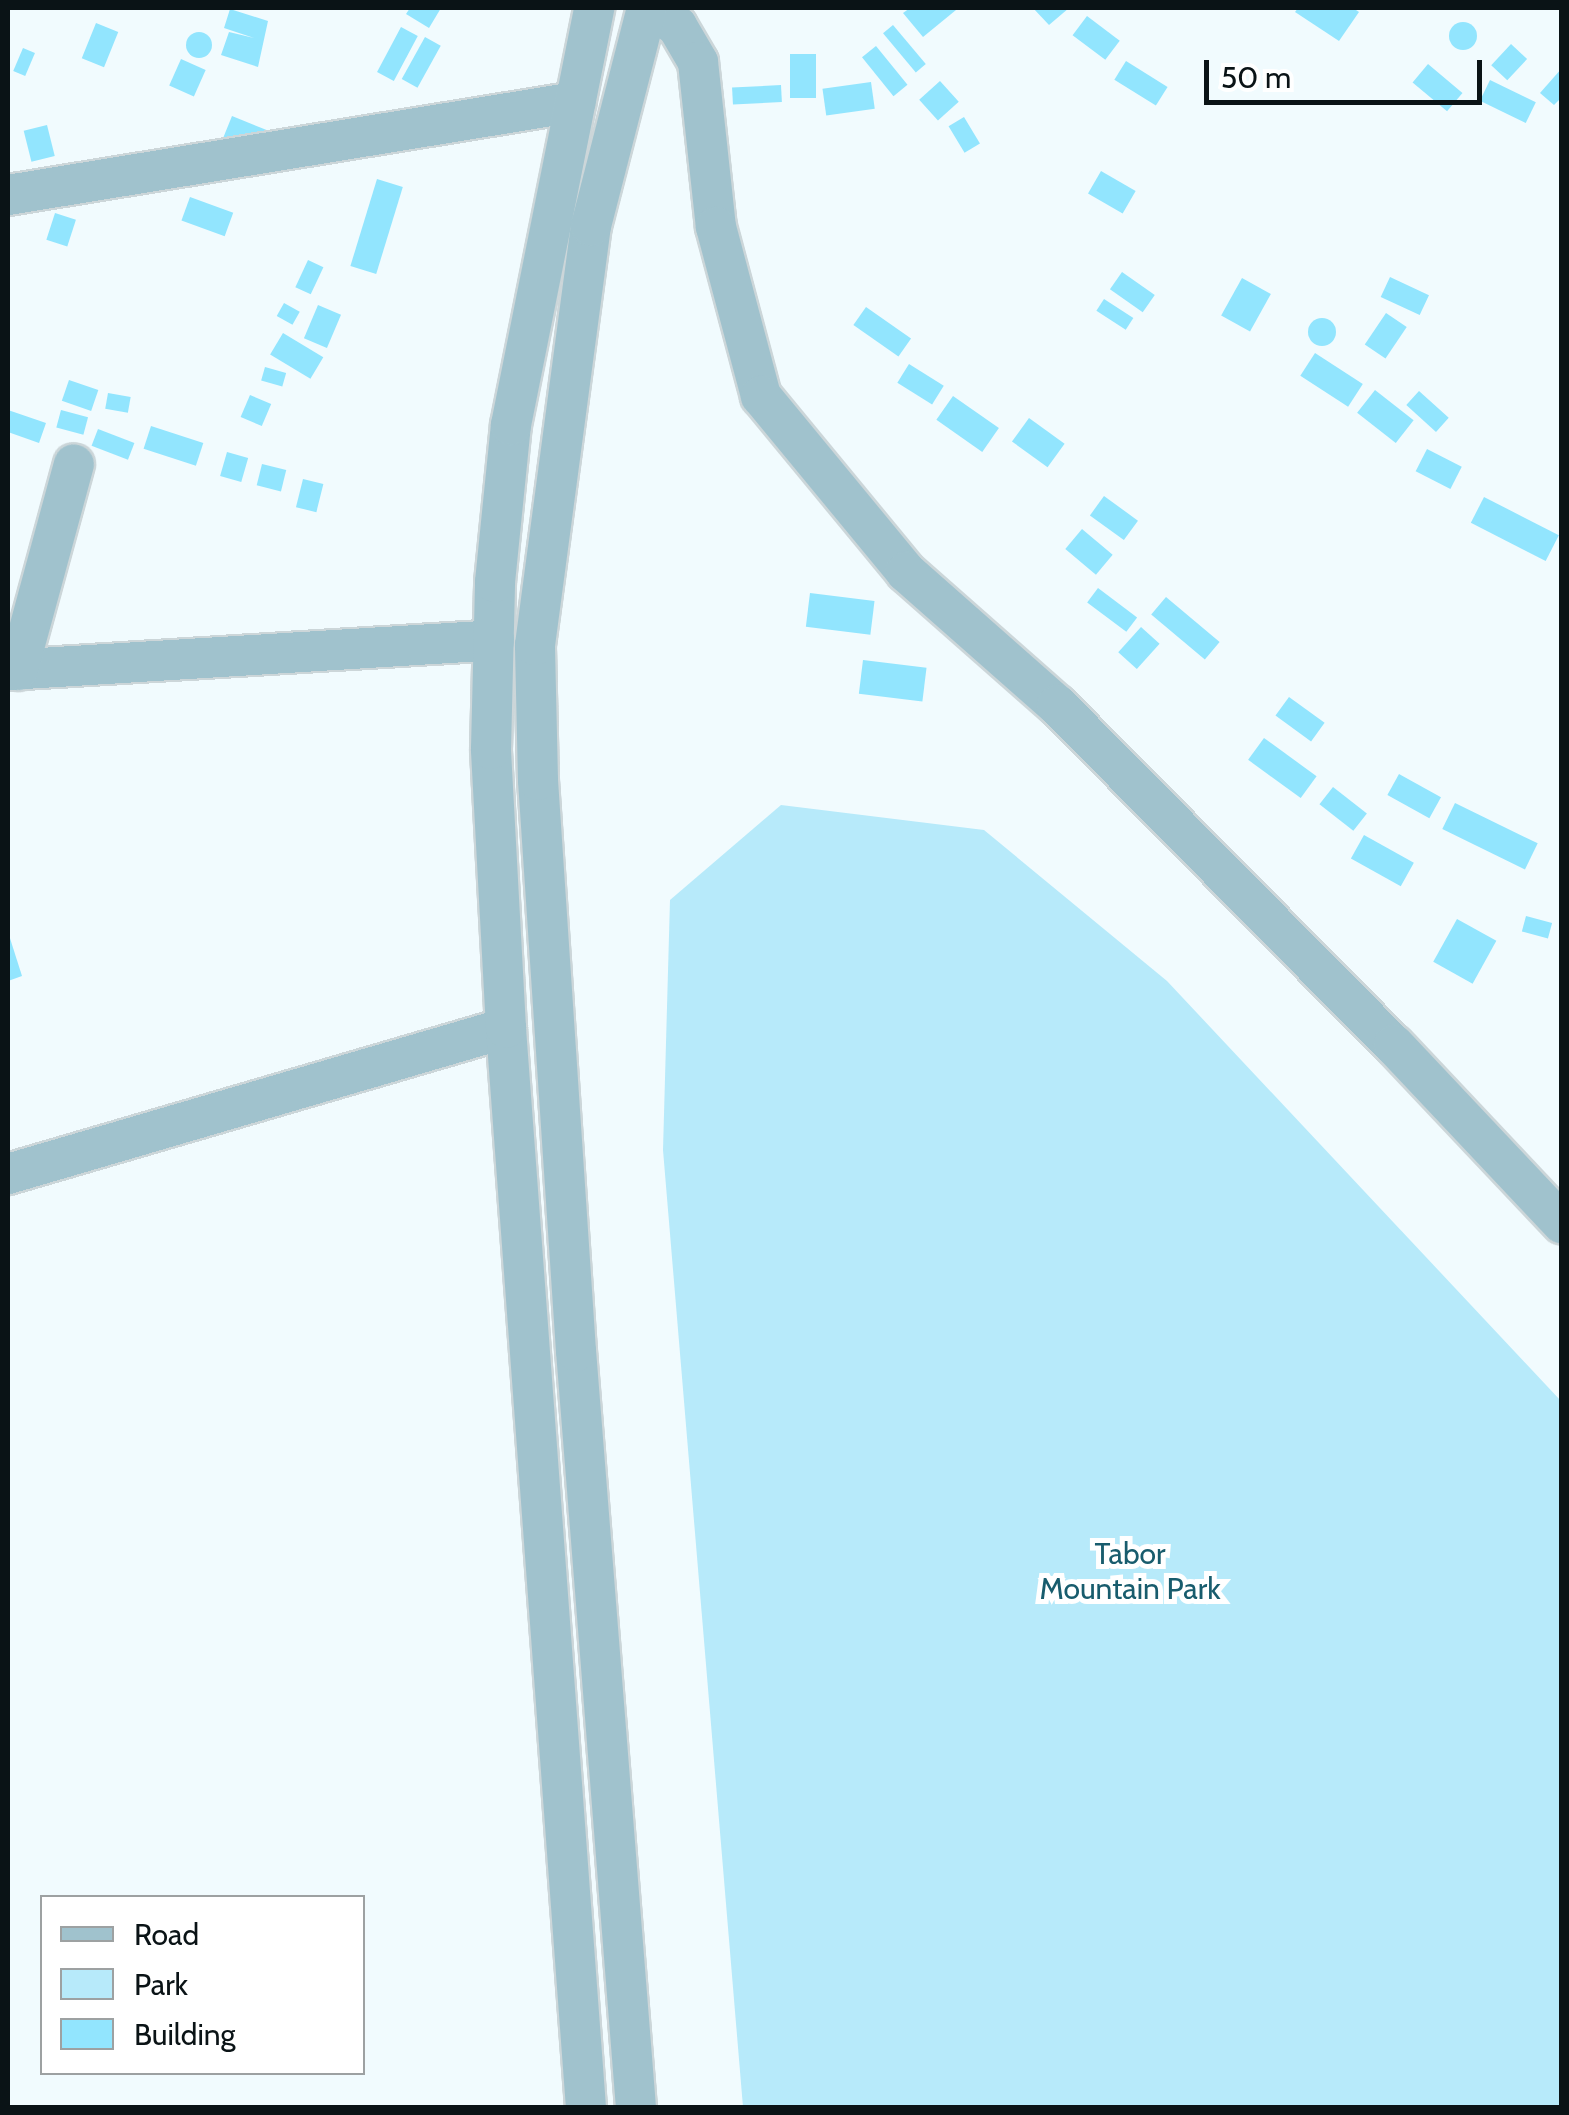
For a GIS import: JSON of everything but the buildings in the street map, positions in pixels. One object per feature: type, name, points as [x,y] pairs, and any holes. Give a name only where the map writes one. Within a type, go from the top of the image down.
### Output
[{"type":"street","points":[[586,2108],[506,1028],[492,750],[494,640],[511,425],[594,8]]},
{"type":"street","points":[[636,2108],[576,1351],[538,780],[535,645],[591,226],[649,8],[676,26],[698,62],[716,227],[760,396],[906,572],[1057,705],[1394,1045],[1562,1222]]},
{"type":"street","points":[[8,194],[574,102]]},
{"type":"street","points":[[74,464],[13,670],[494,640]]},
{"type":"street","points":[[8,1174],[506,1028]]},
{"type":"green space","name":"Tabor Mountain Park","points":[[781,805],[984,830],[1167,981],[1561,1401],[1561,2107],[743,2107],[663,1150],[670,900]]}]
